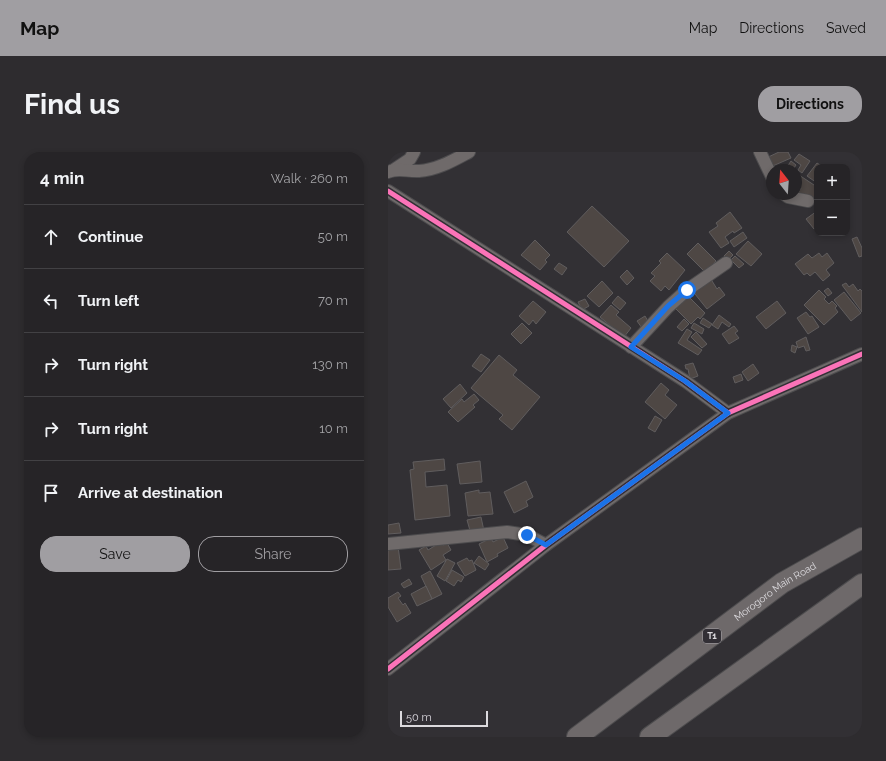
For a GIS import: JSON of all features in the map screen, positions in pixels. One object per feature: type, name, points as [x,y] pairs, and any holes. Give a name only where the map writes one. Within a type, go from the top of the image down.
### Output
[{"type":"highway","name":"Morogoro Main Road","points":[[577,737],[782,583],[862,538]]},
{"type":"highway","points":[[650,737],[862,584]]},
{"type":"street","points":[[391,170],[410,159],[414,152]]},
{"type":"street","points":[[391,170],[419,171],[439,167],[469,152]]},
{"type":"street","points":[[760,152],[766,164]]},
{"type":"street","points":[[388,191],[685,381],[728,413]]},
{"type":"street","points":[[802,200],[808,201]]},
{"type":"street","points":[[631,347],[668,306],[687,290],[726,263]]},
{"type":"street","points":[[388,669],[546,545],[728,413],[862,354]]},
{"type":"street","points":[[388,544],[507,532],[527,535],[546,545]]},
{"type":"building","points":[[779,152],[788,152],[791,158],[777,164],[766,164],[764,159]]},
{"type":"building","points":[[799,154],[810,161],[802,173],[802,164],[794,160]]},
{"type":"building","points":[[814,167],[814,181],[807,176]]},
{"type":"building","points":[[802,177],[814,185],[814,199],[812,202],[802,196]]},
{"type":"building","points":[[592,206],[629,241],[604,267],[567,232]]},
{"type":"building","points":[[730,212],[742,228],[734,233],[733,231],[725,237],[729,243],[721,248],[709,232],[718,226],[716,223]]},
{"type":"building","points":[[814,213],[814,229],[806,219]]},
{"type":"building","points":[[743,232],[747,238],[734,247],[730,241]]},
{"type":"building","points":[[857,237],[862,248],[862,256],[859,257],[852,239]]},
{"type":"building","points":[[535,240],[550,255],[545,260],[547,262],[540,270],[521,255]]},
{"type":"building","points":[[748,241],[762,254],[751,266],[736,254]]},
{"type":"building","points":[[698,243],[716,261],[705,272],[687,254]]},
{"type":"building","points":[[729,251],[733,255],[728,260],[724,256]]},
{"type":"building","points":[[667,253],[685,270],[669,290],[665,286],[661,291],[650,281],[655,276],[651,273],[661,263],[659,261]]},
{"type":"building","points":[[819,253],[822,257],[827,253],[834,263],[826,270],[830,275],[823,281],[815,272],[810,276],[807,273],[804,275],[795,264],[808,254],[812,258]]},
{"type":"building","points":[[735,256],[744,264],[739,268],[731,260]]},
{"type":"building","points":[[559,263],[567,268],[562,275],[554,269]]},
{"type":"building","points":[[627,270],[634,278],[627,285],[620,277]]},
{"type":"building","points":[[709,276],[717,289],[719,287],[725,295],[707,309],[691,289]]},
{"type":"building","points":[[602,281],[613,293],[599,307],[587,296]]},
{"type":"building","points":[[846,283],[849,287],[853,284],[858,291],[860,289],[862,291],[862,312],[842,285]]},
{"type":"building","points":[[828,288],[832,293],[828,296],[824,291]]},
{"type":"building","points":[[819,290],[826,297],[824,299],[829,304],[832,301],[837,306],[835,308],[838,312],[824,325],[804,305]]},
{"type":"building","points":[[684,292],[705,313],[700,319],[698,317],[691,324],[672,305]]},
{"type":"building","points":[[844,292],[861,313],[851,321],[834,300]]},
{"type":"building","points":[[618,296],[626,303],[620,310],[612,303]]},
{"type":"building","points":[[585,299],[589,306],[582,310],[578,302]]},
{"type":"building","points":[[533,301],[546,312],[536,324],[533,320],[529,325],[519,316]]},
{"type":"building","points":[[777,301],[786,313],[766,329],[756,317]]},
{"type":"building","points":[[611,305],[619,312],[616,315],[631,328],[624,337],[600,317]]},
{"type":"building","points":[[806,312],[810,317],[812,316],[819,327],[808,334],[797,318]]},
{"type":"building","points":[[719,315],[731,324],[729,327],[722,322],[718,329],[712,325]]},
{"type":"building","points":[[645,316],[649,323],[642,328],[637,321]]},
{"type":"building","points":[[703,318],[712,324],[709,328],[700,323]]},
{"type":"building","points":[[684,319],[689,324],[682,331],[677,327]]},
{"type":"building","points":[[522,323],[532,333],[521,344],[511,334]]},
{"type":"building","points":[[694,323],[704,329],[702,334],[691,328]]},
{"type":"building","points":[[734,326],[738,331],[735,333],[739,338],[729,344],[722,334]]},
{"type":"building","points":[[687,329],[692,332],[687,340],[702,350],[698,355],[678,343]]},
{"type":"building","points":[[696,332],[707,344],[702,348],[691,337]]},
{"type":"building","points":[[806,337],[810,350],[806,351],[804,346],[798,348],[796,342]]},
{"type":"building","points":[[792,345],[797,347],[795,353],[791,351]]},
{"type":"building","points":[[481,354],[490,360],[481,372],[472,366]]},
{"type":"building","points":[[499,355],[517,370],[513,375],[540,397],[512,430],[499,419],[503,415],[471,388]]},
{"type":"building","points":[[693,363],[698,376],[690,379],[688,369],[686,369],[685,365]]},
{"type":"building","points":[[753,364],[759,373],[748,381],[742,372]]},
{"type":"building","points":[[741,374],[743,380],[735,383],[733,377]]},
{"type":"building","points":[[661,383],[669,390],[665,395],[677,405],[665,419],[645,402]]},
{"type":"building","points":[[460,384],[467,393],[451,408],[443,399]]},
{"type":"building","points":[[474,394],[479,400],[473,405],[475,407],[458,422],[448,412],[462,399],[464,402]]},
{"type":"building","points":[[655,416],[662,420],[655,432],[648,428]]},
{"type":"building","points":[[444,459],[445,470],[425,472],[426,487],[447,485],[450,516],[415,520],[410,470],[414,469],[413,462]]},
{"type":"building","points":[[480,461],[482,482],[460,484],[457,464]]},
{"type":"building","points":[[526,481],[533,497],[526,501],[528,506],[514,513],[504,492]]},
{"type":"building","points":[[479,490],[479,493],[490,492],[493,514],[468,516],[465,493]]},
{"type":"building","points":[[481,517],[484,531],[471,534],[467,520]]},
{"type":"building","points":[[399,523],[401,533],[388,534],[388,525]]},
{"type":"building","points":[[503,537],[508,548],[487,562],[479,544],[491,538],[493,542]]},
{"type":"building","points":[[441,542],[443,545],[447,543],[451,550],[443,555],[446,560],[431,570],[419,550],[426,546],[428,550]]},
{"type":"building","points":[[398,546],[401,569],[388,570],[388,548]]},
{"type":"building","points":[[479,556],[489,564],[485,570],[474,563]]},
{"type":"building","points":[[467,558],[469,561],[472,560],[476,570],[465,576],[457,563]]},
{"type":"building","points":[[447,559],[455,563],[445,581],[437,576]]},
{"type":"building","points":[[452,570],[464,577],[461,582],[458,580],[454,586],[446,581]]},
{"type":"building","points":[[430,571],[442,594],[432,599],[421,576]]},
{"type":"building","points":[[409,579],[412,584],[404,588],[401,584]]},
{"type":"building","points":[[426,586],[432,599],[417,606],[411,594]]},
{"type":"building","points":[[398,592],[401,596],[398,598],[403,605],[405,603],[411,613],[397,622],[388,607],[388,598]]},
{"type":"cycle path","points":[[388,191],[685,381],[728,413]]},
{"type":"cycle path","points":[[388,669],[546,545],[728,413],[862,354]]},
{"type":"route","points":[[527,535],[546,545],[728,413],[685,381],[631,347],[668,306],[687,290]]}]
